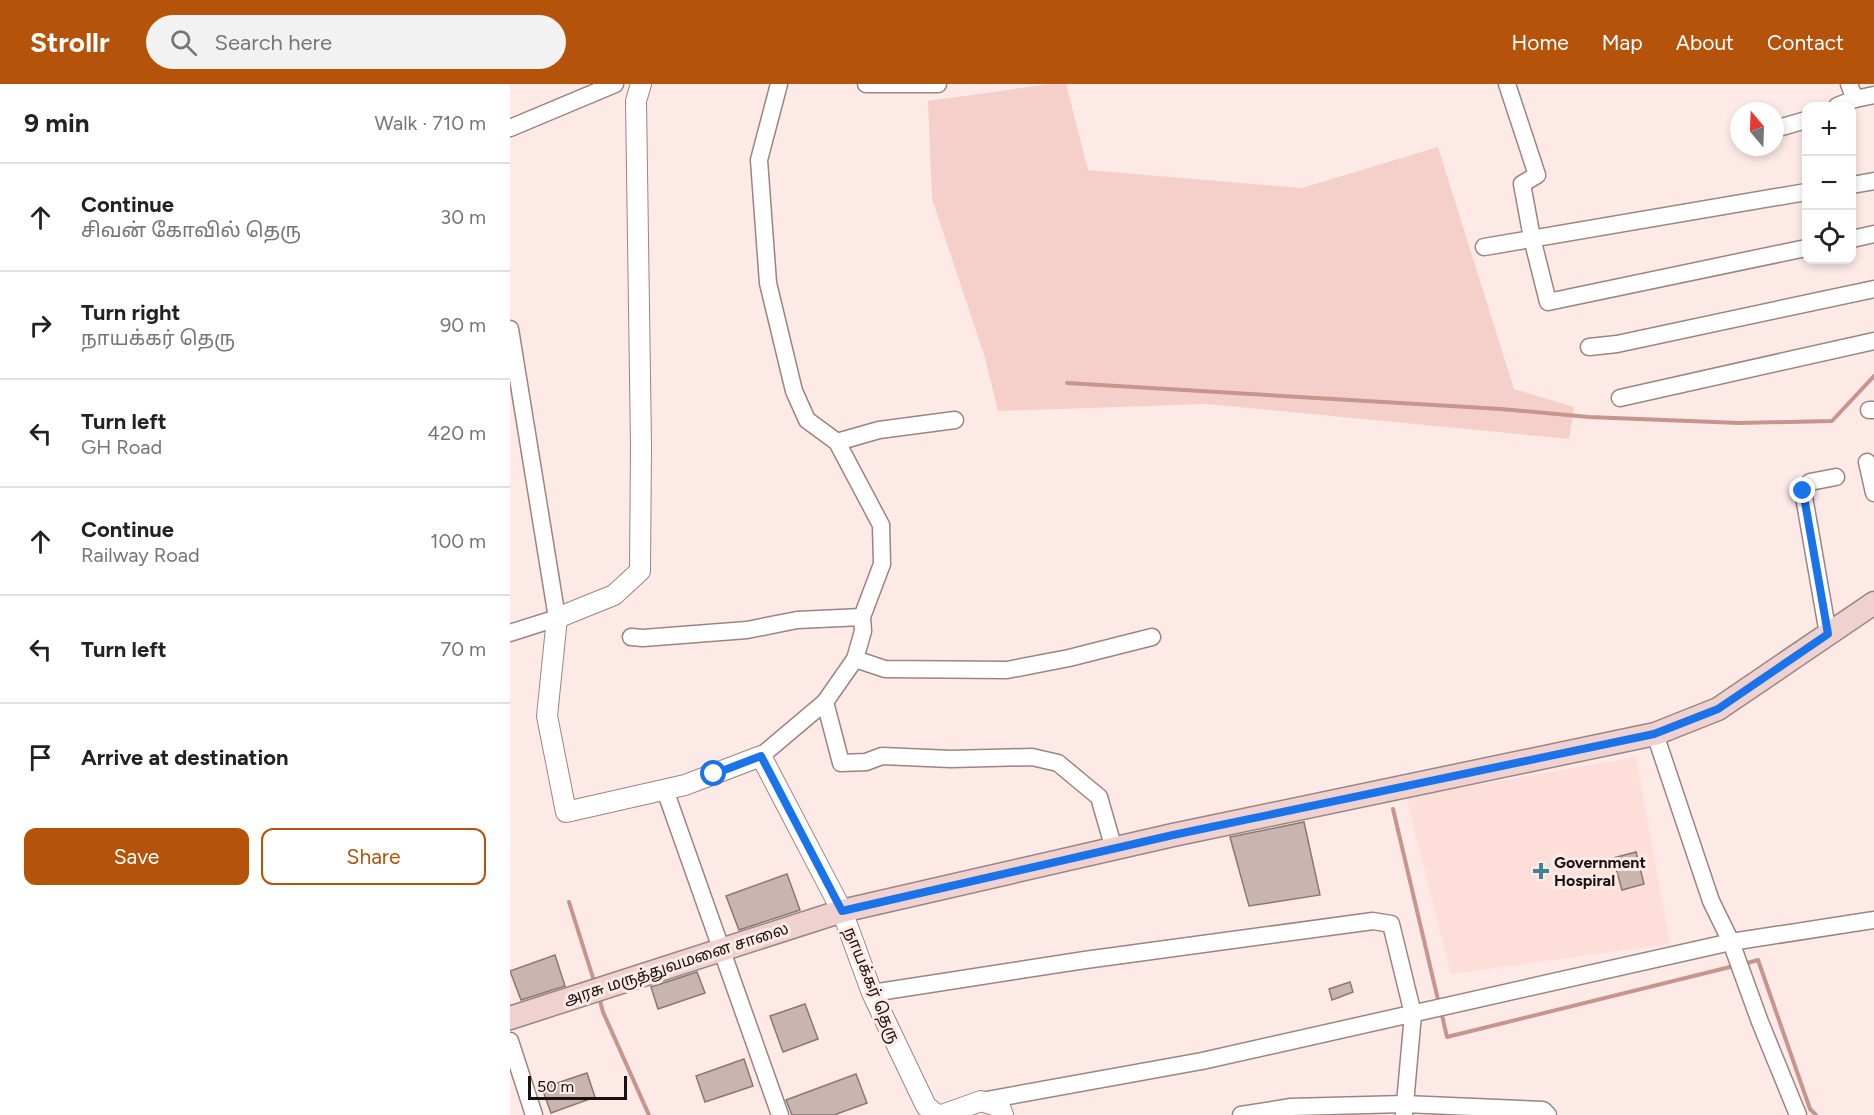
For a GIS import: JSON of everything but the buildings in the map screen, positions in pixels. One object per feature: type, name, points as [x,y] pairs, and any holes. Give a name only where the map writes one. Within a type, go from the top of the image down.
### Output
[{"type":"main road","name":"அரசு மருத்துவமனை சாலை","points":[[510,1018],[842,911],[1114,849],[1654,734],[1718,709],[1874,603]]},
{"type":"street","points":[[510,128],[615,84]]},
{"type":"street","points":[[510,633],[557,618],[614,595],[640,571],[641,445],[636,102],[641,84]]},
{"type":"street","points":[[510,329],[557,618],[547,716],[566,812],[685,785],[761,756],[825,702],[855,659],[863,630],[862,617],[882,564],[881,525],[837,442],[807,420],[794,392],[768,283],[759,160],[779,84]]},
{"type":"street","points":[[866,84],[938,84]]},
{"type":"street","points":[[1507,84],[1537,175],[1522,184],[1532,238],[1548,302],[1802,249]]},
{"type":"street","points":[[1842,102],[1852,91],[1874,95]]},
{"type":"street","points":[[1784,126],[1802,121]]},
{"type":"street","points":[[1856,184],[1874,181]]},
{"type":"street","points":[[1484,246],[1802,193]]},
{"type":"street","points":[[1856,238],[1874,234]]},
{"type":"street","points":[[1588,347],[1617,344],[1874,289]]},
{"type":"street","points":[[1620,398],[1874,341]]},
{"type":"street","points":[[837,442],[879,430],[955,420]]},
{"type":"street","points":[[1867,462],[1874,493]]},
{"type":"street","points":[[1828,634],[1803,491],[1810,482],[1836,477]]},
{"type":"street","points":[[631,637],[747,630],[796,620],[862,617]]},
{"type":"street","points":[[510,645],[557,618]]},
{"type":"street","points":[[855,659],[885,669],[1007,670],[1069,658],[1152,637]]},
{"type":"street","points":[[825,702],[841,763],[866,762],[882,756],[951,759],[1032,757],[1058,763],[1099,796],[1114,849]]},
{"type":"street","points":[[1654,734],[1711,902],[1731,942],[1795,1114]]},
{"type":"street","name":"நாயக்கர் தெரு","points":[[761,756],[842,911],[872,993],[926,1106],[939,1115],[981,1101]]},
{"type":"street","points":[[665,790],[780,1115]]},
{"type":"street","points":[[981,1101],[1202,1061],[1731,942],[1874,920]]},
{"type":"street","points":[[872,993],[1085,960],[1373,921],[1391,924],[1413,1014],[1404,1109]]},
{"type":"street","points":[[510,1041],[534,1115]]},
{"type":"street","points":[[981,1101],[1000,1107],[1004,1115]]},
{"type":"street","points":[[1241,1115],[1292,1107],[1543,1110],[1548,1115]]},
{"type":"shaded area","points":[[1051,84],[1066,84],[1088,170],[1302,188],[1438,147],[1514,389],[1574,407],[1569,439],[1207,404],[998,411],[985,358],[932,199],[928,101]]},
{"type":"shaded area","name":"Government Hospiral","points":[[1636,757],[1670,944],[1451,974],[1406,797]]},
{"type":"waterway","points":[[1067,383],[1501,409],[1589,417],[1739,423],[1832,421],[1874,376]]},
{"type":"waterway","points":[[1393,809],[1439,1004]]},
{"type":"waterway","points":[[569,902],[595,984]]},
{"type":"waterway","points":[[1744,964],[1758,960],[1810,1109],[1816,1115]]},
{"type":"waterway","points":[[1441,1011],[1447,1037],[1734,966]]},
{"type":"waterway","points":[[599,997],[603,1012],[649,1115]]},
{"type":"place","name":"Government Hospiral","points":[[1541,871]]},
{"type":"route","points":[[714,774],[761,756],[842,911],[1173,835],[1654,734],[1718,709],[1828,634],[1803,491]]}]
